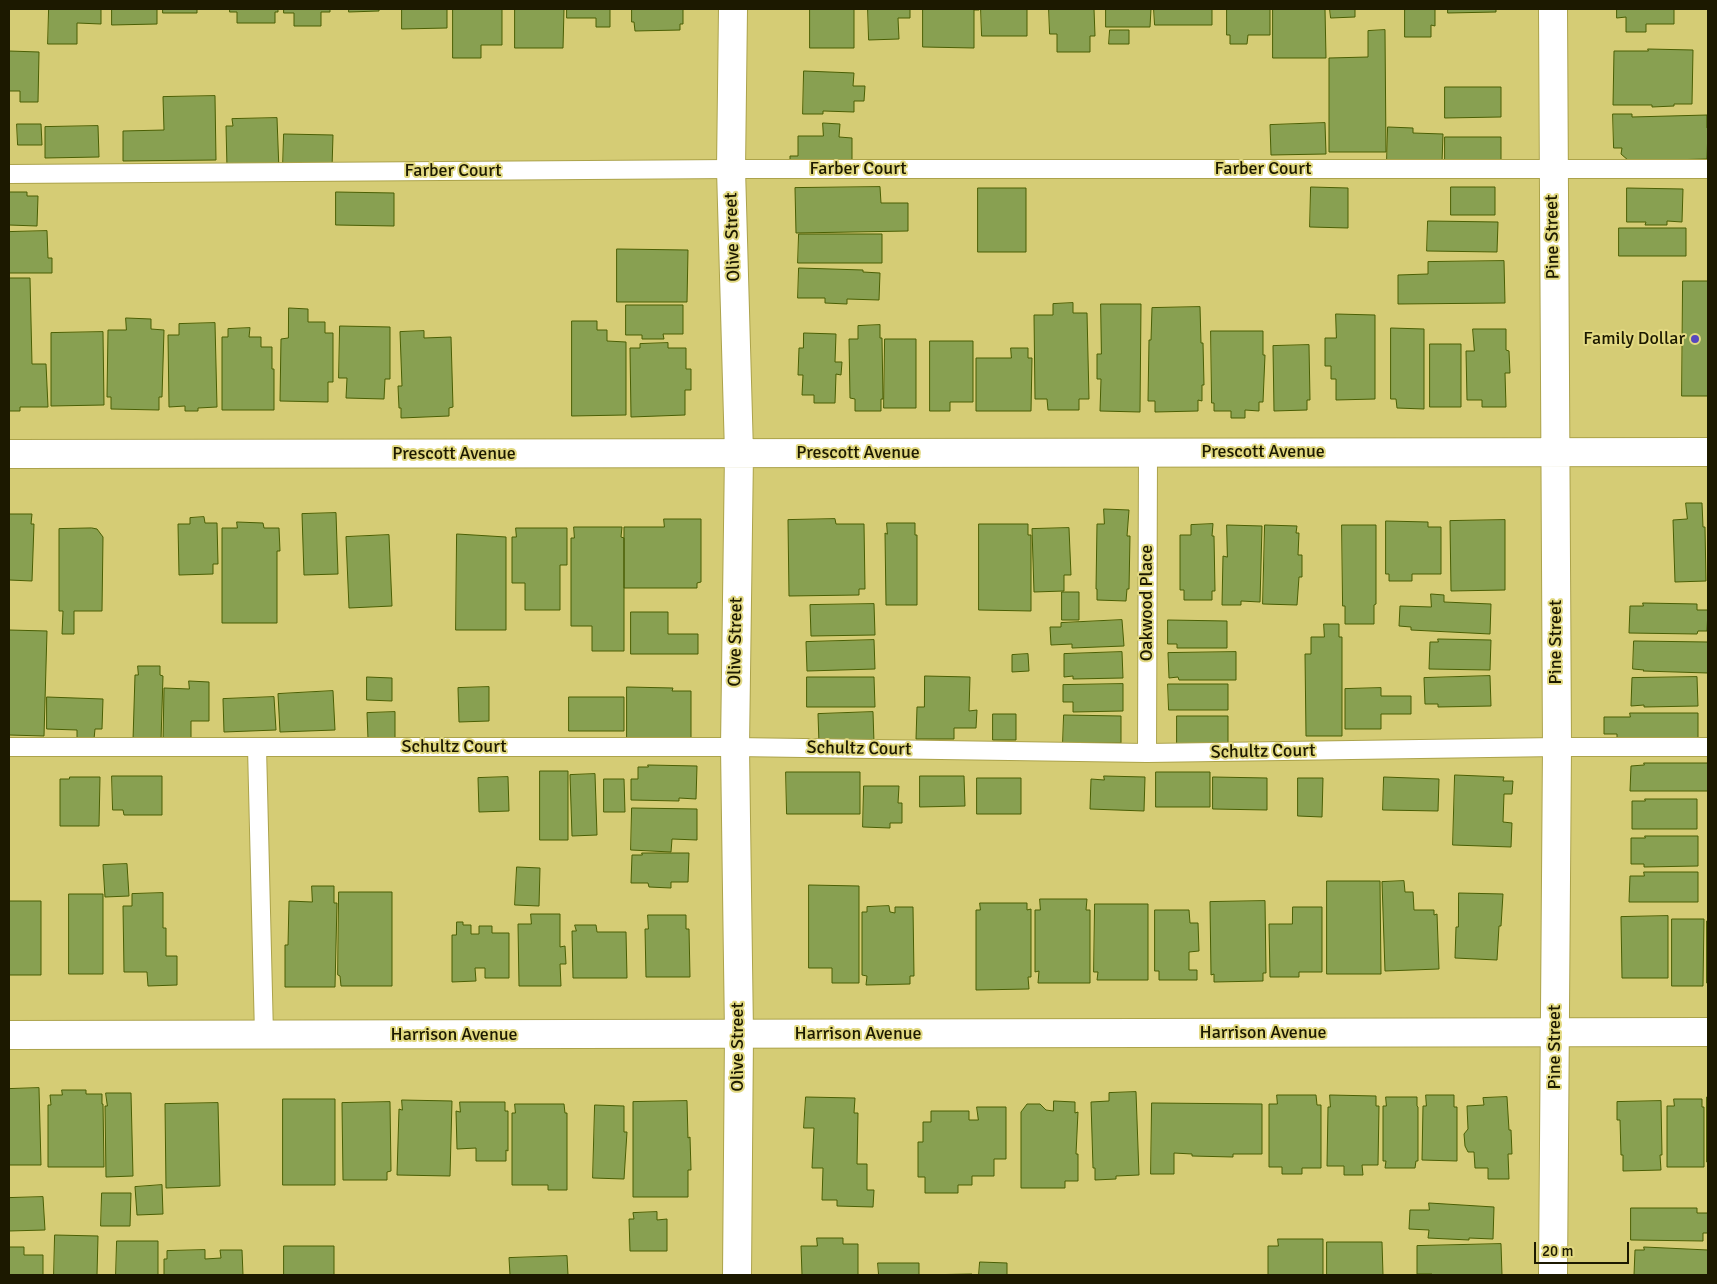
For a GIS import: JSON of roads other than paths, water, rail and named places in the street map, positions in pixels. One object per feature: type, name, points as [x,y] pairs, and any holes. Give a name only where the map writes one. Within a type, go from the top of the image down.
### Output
[{"type":"street","name":"Olive Street","points":[[734,9],[731,169],[739,453],[735,747],[739,1034],[738,1275]]},
{"type":"street","name":"Pine Street","points":[[1553,9],[1552,168],[1557,747],[1553,1275]]},
{"type":"street","name":"Prescott Avenue","points":[[9,454],[1708,452]]},
{"type":"street","name":"Harrison Avenue","points":[[9,1035],[1708,1032]]},
{"type":"lane","name":"Farber Court","points":[[9,174],[731,169],[1708,168]]},
{"type":"lane","name":"Oakwood Place","points":[[1147,754],[1148,452]]},
{"type":"lane","name":"Schultz Court","points":[[9,747],[735,747],[1147,754],[1557,747],[1708,748]]},
{"type":"lane","points":[[257,747],[264,1035]]},
{"type":"place","name":"Family Dollar","points":[[1695,339]]}]
